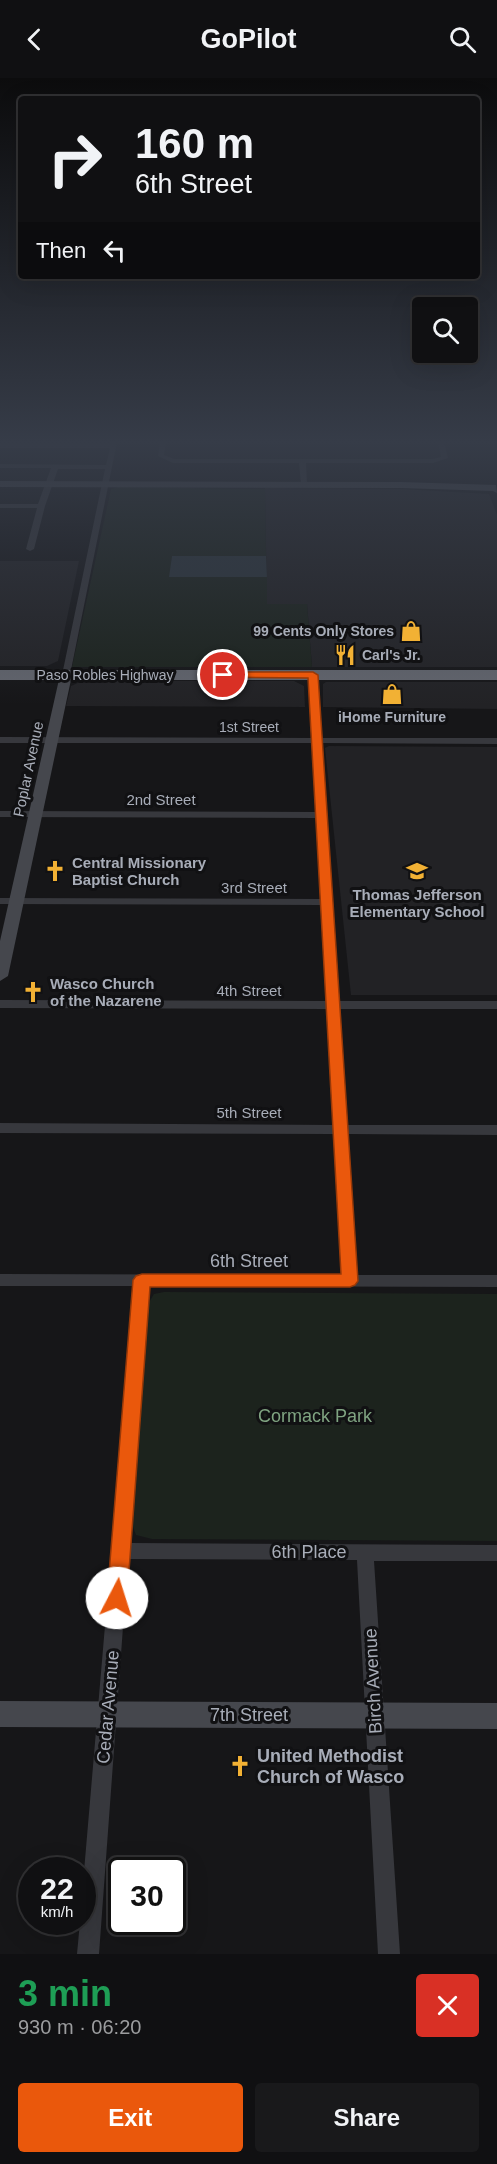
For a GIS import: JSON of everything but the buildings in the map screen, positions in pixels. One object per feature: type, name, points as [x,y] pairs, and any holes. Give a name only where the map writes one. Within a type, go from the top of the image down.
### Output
[{"type":"highway","name":"Paso Robles Highway","points":[[0,675],[497,675]]},
{"type":"street","points":[[30,549],[35,530]]},
{"type":"street","points":[[66,675],[96,530]]},
{"type":"street","name":"Poplar Avenue","points":[[0,976],[66,675]]},
{"type":"street","points":[[313,675],[350,1281]]},
{"type":"street","name":"1st Street","points":[[0,740],[497,741]]},
{"type":"street","name":"2nd Street","points":[[0,814],[322,814]]},
{"type":"street","name":"3rd Street","points":[[0,901],[327,902]]},
{"type":"street","name":"4th Street","points":[[0,1004],[497,1005]]},
{"type":"street","name":"5th Street","points":[[0,1128],[497,1130]]},
{"type":"street","name":"6th Street","points":[[0,1280],[497,1281]]},
{"type":"street","name":"Cedar Avenue","points":[[88,1954],[142,1280]]},
{"type":"street","name":"6th Place","points":[[120,1551],[497,1553]]},
{"type":"street","name":"Birch Avenue","points":[[366,1552],[389,1954]]},
{"type":"street","name":"7th Street","points":[[0,1714],[497,1716]]},
{"type":"shaded area","points":[[266,530],[497,530],[497,667],[312,667],[307,604],[267,604]]},
{"type":"shaded area","points":[[172,556],[266,556],[267,577],[169,577]]},
{"type":"shaded area","points":[[0,561],[79,561],[58,661],[47,666],[0,666]]},
{"type":"shaded area","points":[[82,681],[294,681],[304,686],[305,707],[66,706],[71,686]]},
{"type":"shaded area","points":[[326,682],[497,682],[497,709],[323,707],[323,684]]},
{"type":"shaded area","name":"Thomas Jefferson Elementary School","points":[[329,746],[497,747],[497,995],[351,995],[325,748]]},
{"type":"green space","points":[[102,530],[266,530],[266,556],[172,556],[170,577],[267,577],[267,604],[307,604],[312,667],[72,667]]},
{"type":"green space","name":"Cormack Park","points":[[164,1292],[497,1294],[497,1541],[152,1539],[136,1535],[132,1519],[148,1304],[154,1294]]},
{"type":"place","name":"99 Cents Only Stores","points":[[411,631]]},
{"type":"place","name":"Carl's Jr.","points":[[345,655]]},
{"type":"place","name":"iHome Furniture","points":[[392,694]]},
{"type":"place","name":"Central Missionary Baptist Church","points":[[55,871]]},
{"type":"place","name":"Thomas Jefferson Elementary School","points":[[417,871]]},
{"type":"place","name":"Wasco Church of the Nazarene","points":[[33,992]]},
{"type":"place","name":"United Methodist Church of Wasco","points":[[240,1766]]},
{"type":"route","points":[[117,1598],[142,1280],[350,1281],[313,675],[223,675]]}]
